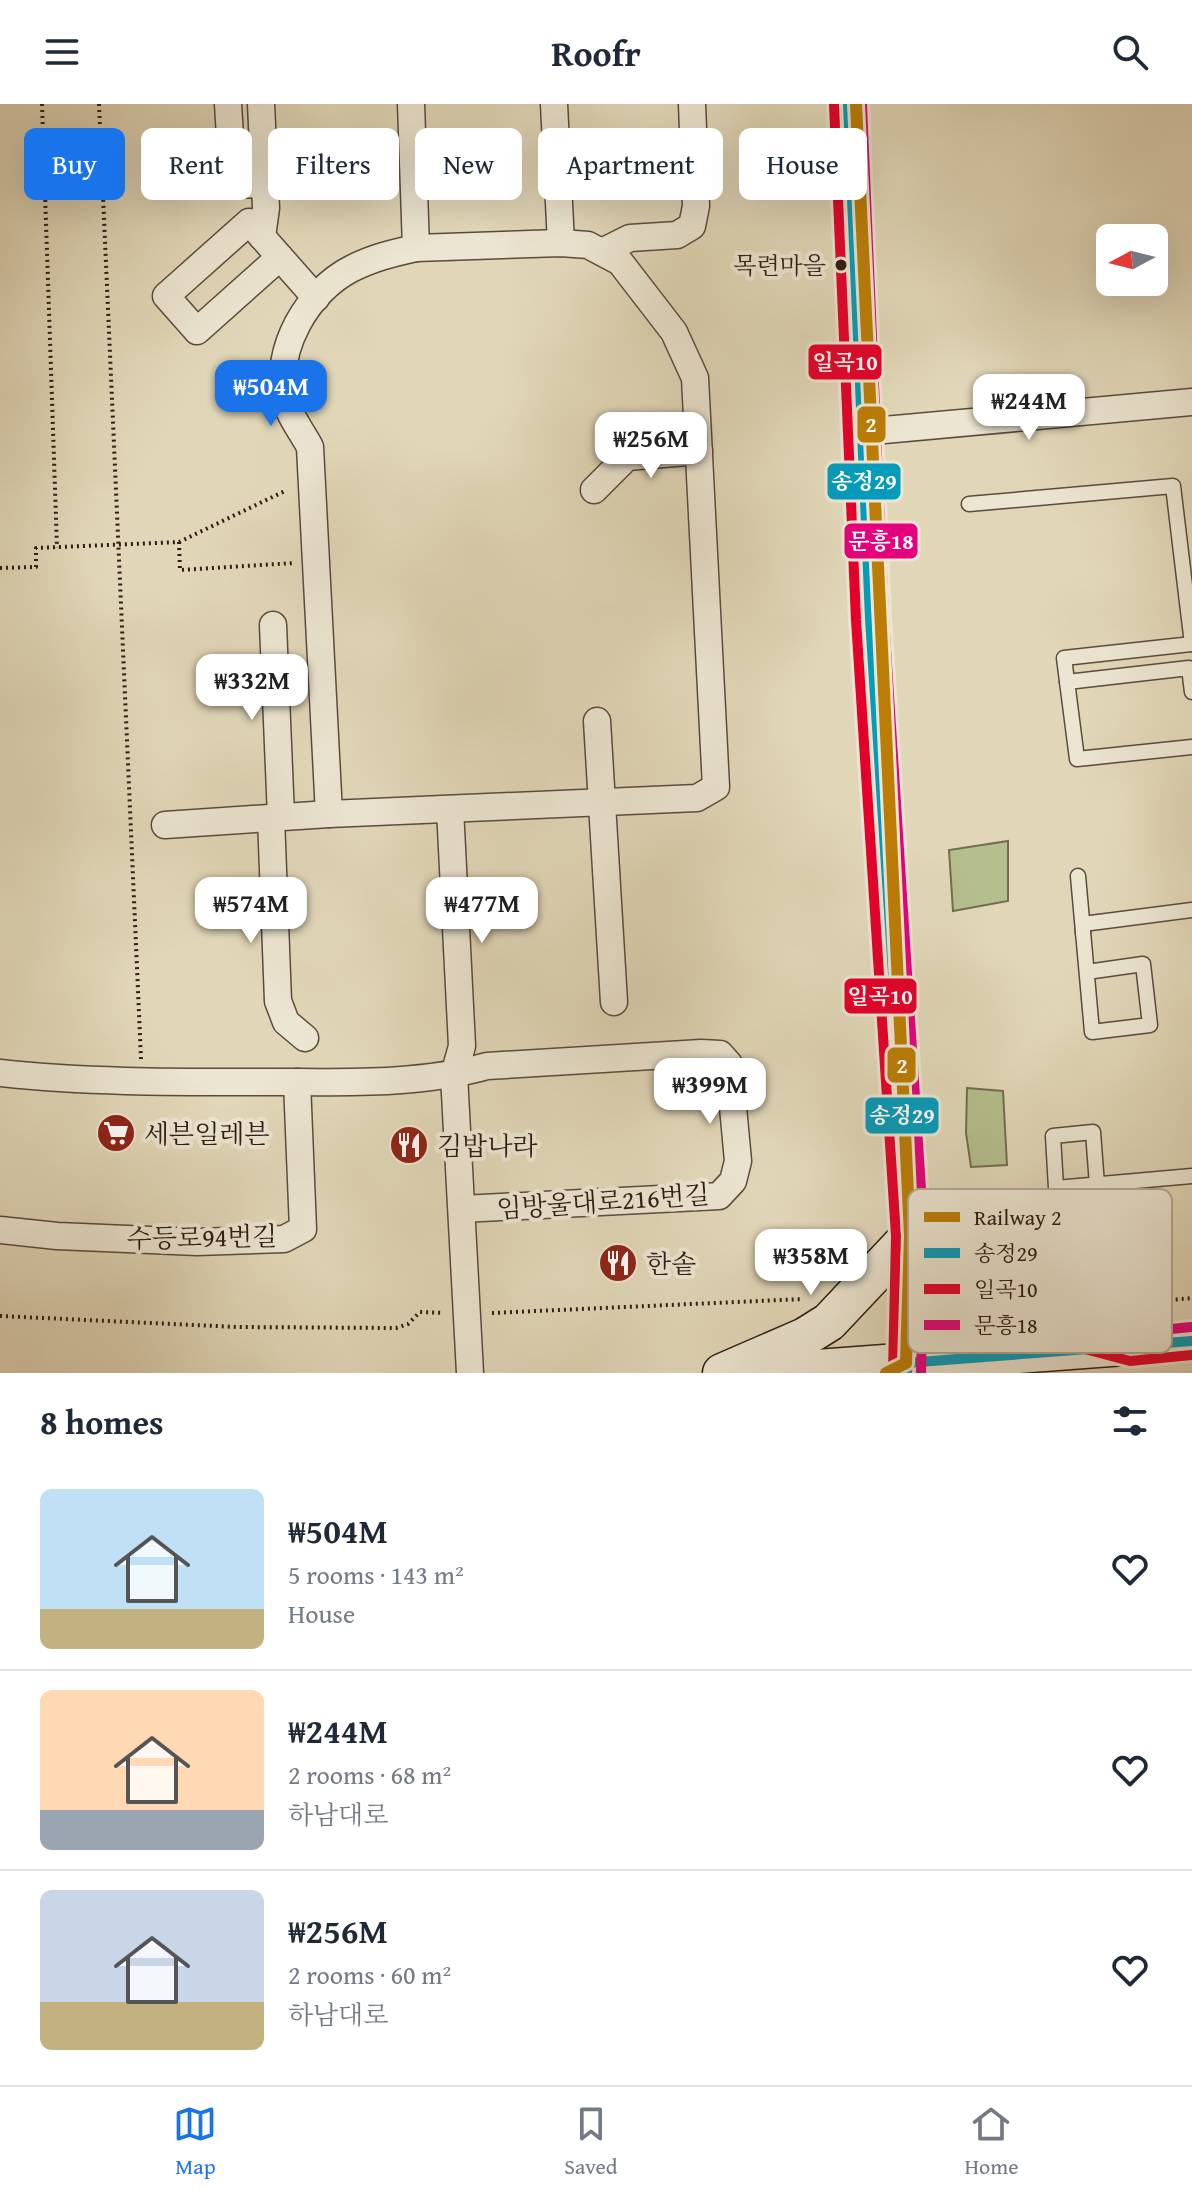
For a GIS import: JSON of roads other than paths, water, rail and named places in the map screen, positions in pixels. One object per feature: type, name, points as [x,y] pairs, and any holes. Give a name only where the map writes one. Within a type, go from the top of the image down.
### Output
[{"type":"main road","points":[[848,104],[870,619],[908,1205]]},
{"type":"main road","points":[[722,1373],[805,1337],[829,1322],[908,1238]]},
{"type":"main road","points":[[907,1368],[908,1324]]},
{"type":"main road","points":[[1172,1343],[1192,1341]]},
{"type":"main road","points":[[763,1373],[907,1368],[1067,1353]]},
{"type":"street","points":[[228,104],[233,185],[265,184]]},
{"type":"street","points":[[261,104],[266,208],[262,237]]},
{"type":"street","points":[[411,104],[416,248]]},
{"type":"street","points":[[554,104],[561,243]]},
{"type":"street","points":[[602,252],[630,238],[677,235],[692,226],[696,206],[692,104]]},
{"type":"street","points":[[280,257],[197,331],[166,296],[249,222],[262,237],[280,257],[316,298]]},
{"type":"street","points":[[165,825],[329,814],[697,798],[716,787],[695,378],[674,332],[620,262],[588,245],[561,243],[416,248],[383,255],[349,270],[316,298],[295,328],[285,355],[282,376],[285,401],[310,447],[329,814]]},
{"type":"street","points":[[862,432],[1192,402]]},
{"type":"street","points":[[594,490],[627,457],[699,451]]},
{"type":"street","points":[[273,625],[278,1001],[286,1022],[305,1038]]},
{"type":"street","points":[[597,721],[614,1002]]},
{"type":"street","points":[[0,1073],[142,1082],[297,1082],[420,1079],[454,1075],[462,1046],[450,809]]},
{"type":"street","name":"임방울대로216번길","points":[[462,1209],[719,1196],[733,1181],[738,1161],[729,1064],[720,1054],[487,1066],[454,1075],[470,1373]]},
{"type":"street","name":"수등로94번길","points":[[0,1230],[57,1236],[197,1242],[284,1239],[303,1229],[297,1082]]},
{"type":"lane","points":[[969,504],[1173,486],[1192,644],[1064,658],[1077,759],[1192,747]]},
{"type":"lane","points":[[1067,682],[1189,668],[1192,692]]},
{"type":"lane","points":[[1078,876],[1087,972]]},
{"type":"lane","points":[[1087,972],[1143,964],[1150,1025],[1092,1032],[1087,972],[1083,924],[1192,910]]},
{"type":"lane","points":[[1097,1185],[1093,1132],[1053,1136],[1056,1188],[1097,1185],[1192,1176]]},
{"type":"rail line","name":"2","points":[[856,104],[908,1194]]},
{"type":"rail line","name":"2","points":[[886,1373],[906,1363],[908,1300]]},
{"type":"place","name":"목련마을","points":[[841,265]]},
{"type":"place","name":"세븐일레븐","points":[[116,1133]]},
{"type":"place","name":"김밥나라","points":[[409,1145]]},
{"type":"place","name":"한솥","points":[[618,1263]]}]
